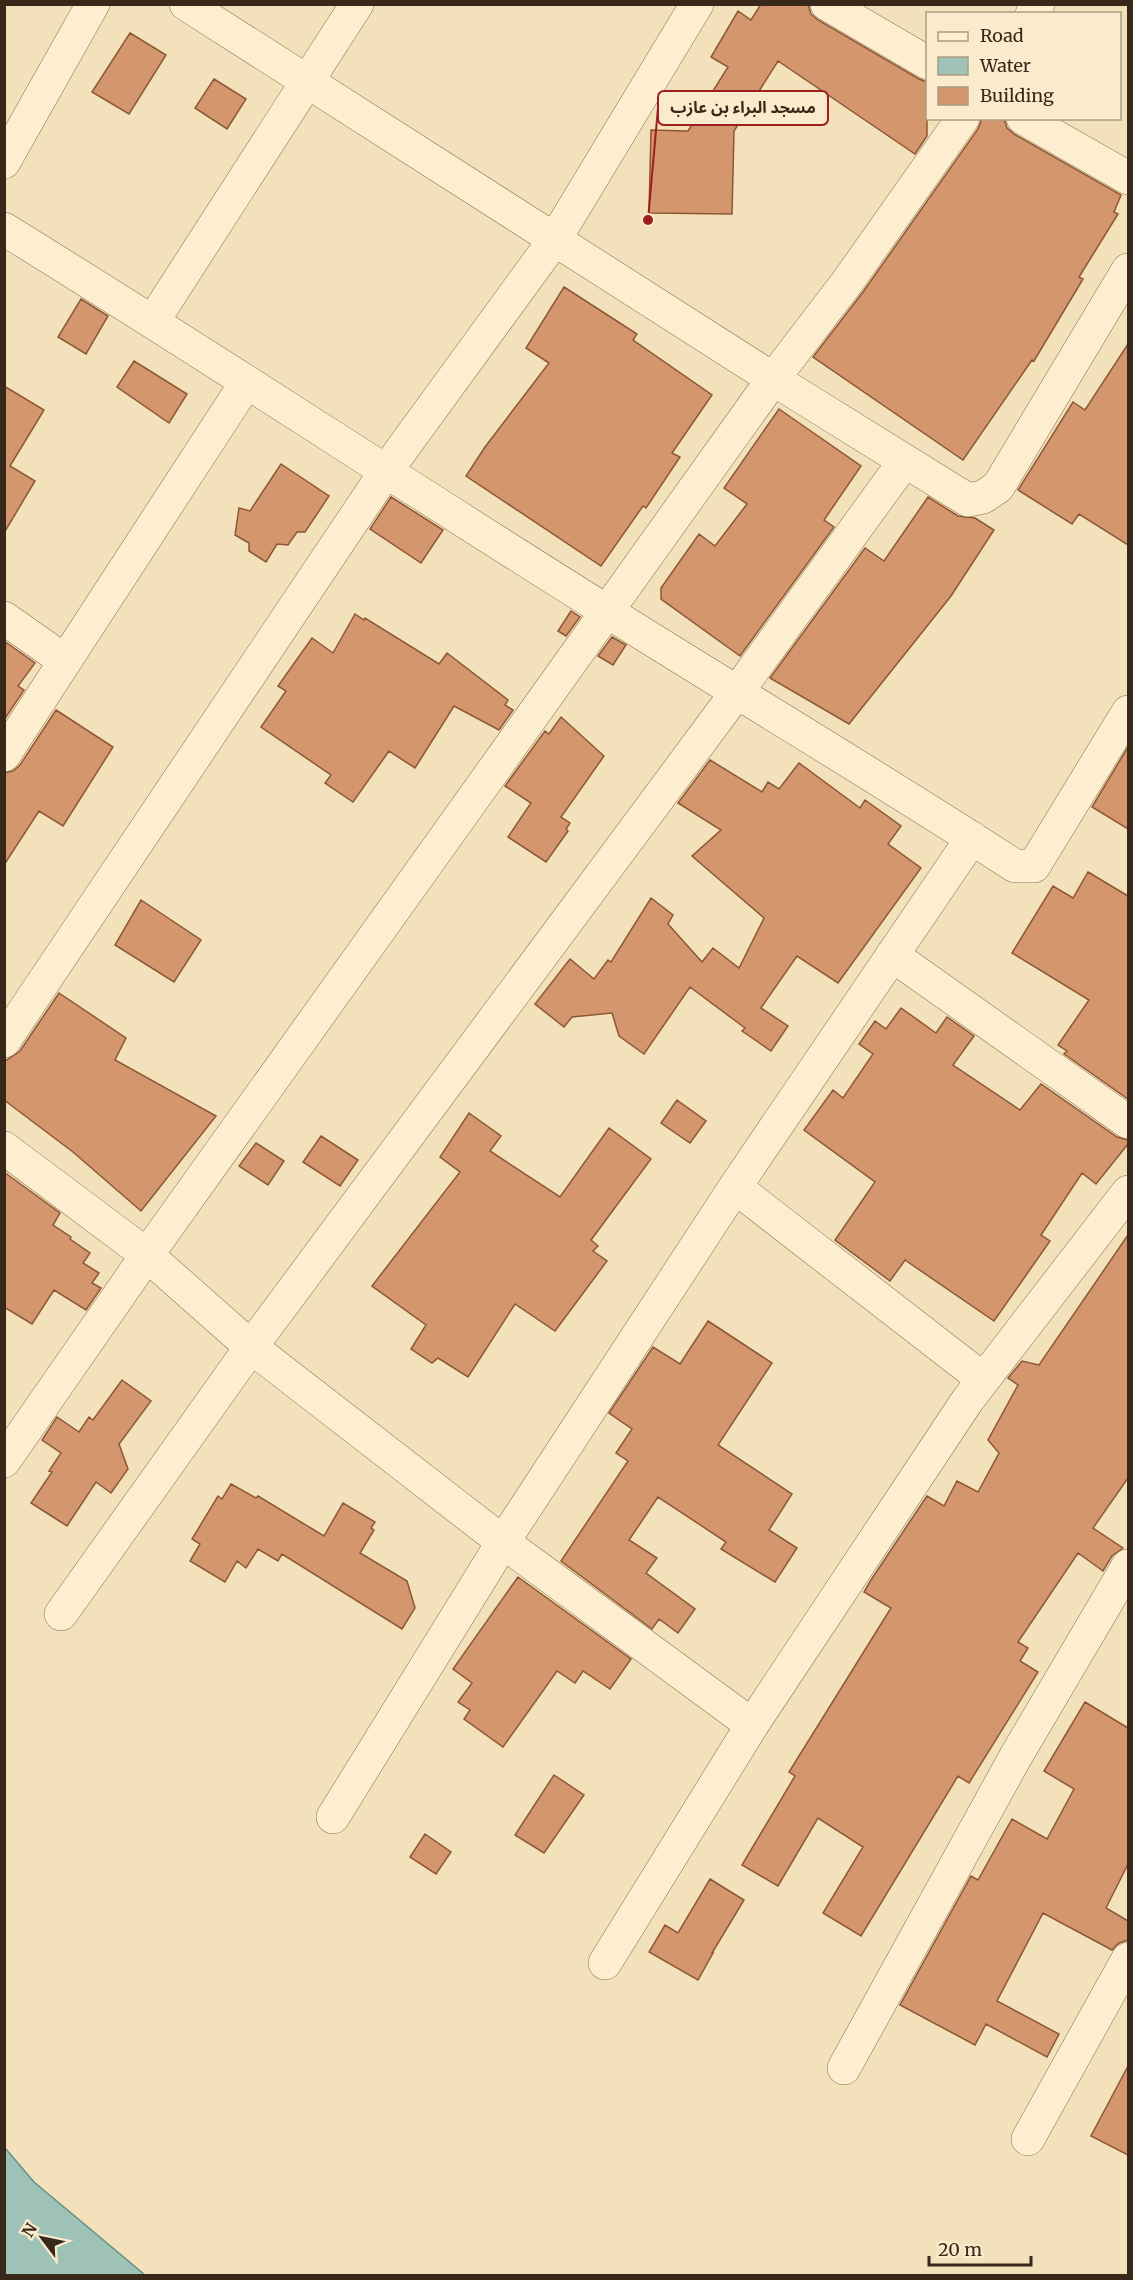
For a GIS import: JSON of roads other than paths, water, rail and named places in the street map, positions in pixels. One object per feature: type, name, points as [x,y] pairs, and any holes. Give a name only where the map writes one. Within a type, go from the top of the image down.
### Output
[{"type":"street","points":[[4,162],[93,4]]},
{"type":"street","points":[[186,4],[773,380],[968,500],[983,497],[998,487],[1128,270]]},
{"type":"street","points":[[153,321],[357,4]]},
{"type":"street","points":[[4,1041],[386,471],[555,239],[696,4]]},
{"type":"street","points":[[827,4],[926,62]]},
{"type":"street","points":[[4,1461],[147,1255],[962,120]]},
{"type":"street","points":[[1026,120],[1128,178]]},
{"type":"street","points":[[4,229],[153,321],[246,383],[607,612],[1015,866],[1034,866],[1128,712]]},
{"type":"street","points":[[4,755],[246,383]]},
{"type":"street","points":[[61,1614],[252,1347],[904,462]]},
{"type":"street","points":[[4,618],[65,661]]},
{"type":"street","points":[[333,1817],[503,1542],[735,1187],[972,838]]},
{"type":"street","points":[[892,955],[1128,1122]]},
{"type":"street","points":[[4,1148],[147,1255],[252,1347],[503,1542],[752,1725]]},
{"type":"street","points":[[735,1187],[983,1379]]},
{"type":"street","points":[[605,1964],[752,1725],[983,1379],[1128,1192]]},
{"type":"street","points":[[843,2068],[1016,1756],[1128,1566]]},
{"type":"street","points":[[1028,2139],[1128,1959]]},
{"type":"water","points":[[5,2148],[34,2182],[145,2275],[5,2275]]},
{"type":"place","name":"مسجد البراء بن عازب","points":[[648,220]]}]
